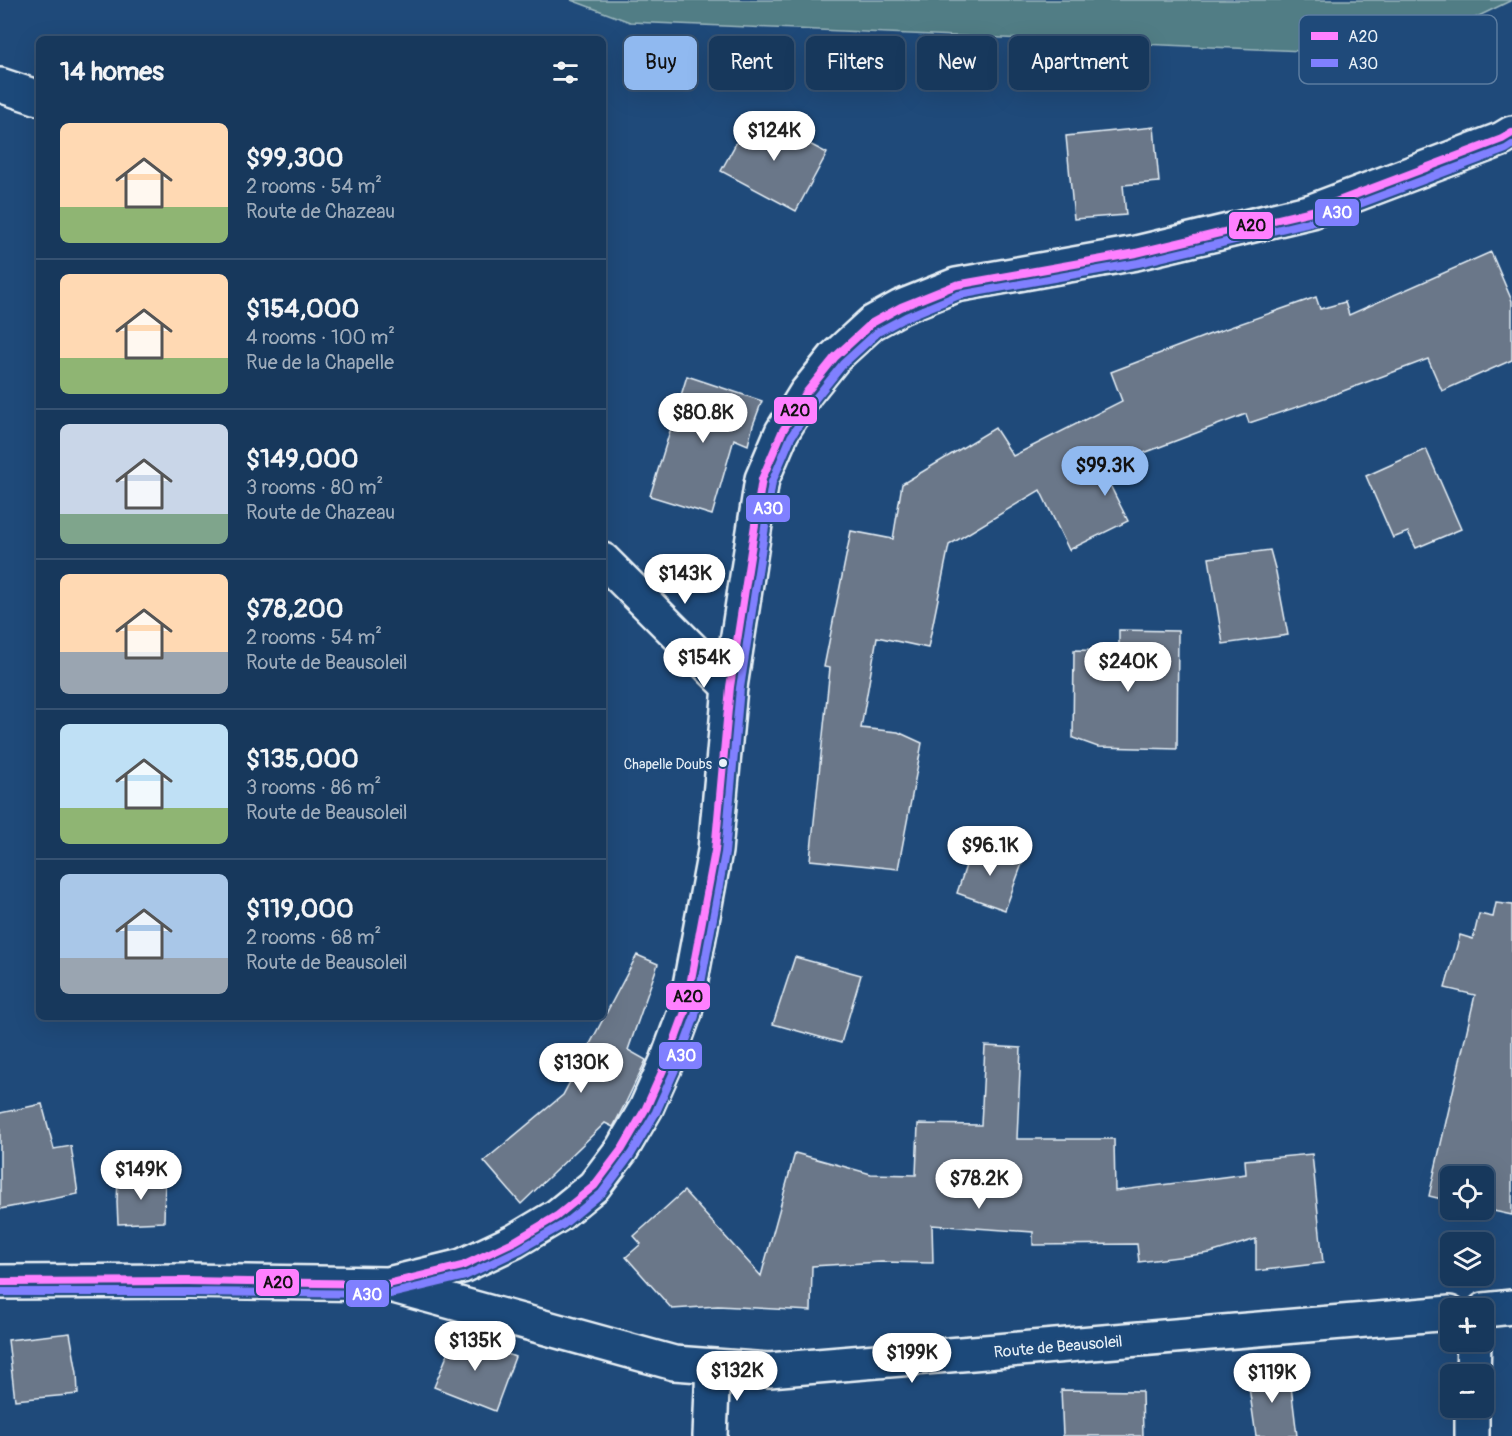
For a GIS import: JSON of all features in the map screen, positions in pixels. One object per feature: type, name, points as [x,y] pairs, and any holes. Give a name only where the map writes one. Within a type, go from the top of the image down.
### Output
[{"type":"main road","points":[[0,85],[36,97]]},
{"type":"main road","points":[[0,1282],[187,1281],[388,1284],[462,1266],[515,1241],[557,1216],[594,1186],[622,1149],[646,1108],[685,1012],[715,851],[730,687],[762,480],[782,432],[806,393],[835,357],[872,323],[901,307],[956,285],[1136,253],[1312,211],[1502,139],[1512,133]]},
{"type":"main road","points":[[606,563],[730,687]]},
{"type":"main road","name":"Route de Beausoleil","points":[[388,1284],[674,1363],[769,1370],[1440,1314]]},
{"type":"main road","points":[[1494,1309],[1512,1307]]},
{"type":"main road","points":[[710,1436],[713,1366]]},
{"type":"main road","points":[[1472,1418],[1472,1436]]},
{"type":"green space","points":[[571,0],[1512,0],[1481,15],[1299,15],[1299,51],[1149,44],[1149,36],[1009,36],[1009,38],[630,22]]},
{"type":"building","points":[[752,114],[827,153],[796,211],[721,171]]},
{"type":"building","points":[[1154,127],[1159,182],[1123,185],[1126,215],[1074,219],[1066,136]]},
{"type":"building","points":[[1491,252],[1512,301],[1512,360],[1442,391],[1428,359],[1330,396],[1249,423],[1246,414],[1102,469],[1128,521],[1069,550],[1040,490],[949,545],[928,648],[877,637],[861,728],[898,732],[922,743],[898,869],[810,860],[830,668],[824,667],[851,531],[893,539],[902,484],[995,428],[1013,456],[1122,401],[1111,372],[1316,297],[1320,309],[1345,302],[1349,315]]},
{"type":"building","points":[[687,376],[762,401],[748,445],[734,439],[712,515],[650,496]]},
{"type":"building","points":[[1426,449],[1461,529],[1416,548],[1408,532],[1393,538],[1366,476]]},
{"type":"building","points":[[1270,550],[1288,635],[1223,644],[1209,558]]},
{"type":"building","points":[[1119,630],[1178,631],[1177,749],[1098,747],[1073,738],[1074,650],[1119,651]]},
{"type":"building","points":[[973,844],[1023,861],[1005,910],[957,893]]},
{"type":"building","points":[[1496,903],[1512,905],[1512,1215],[1494,1211],[1494,1166],[1440,1166],[1440,1199],[1429,1196],[1475,995],[1445,988],[1460,935],[1473,939],[1479,914],[1493,917]]},
{"type":"building","points":[[637,955],[658,964],[628,1050],[646,1060],[613,1127],[605,1123],[521,1204],[484,1161],[563,1095],[603,1020],[606,1020],[606,1014]]},
{"type":"building","points":[[795,957],[861,975],[841,1043],[773,1024]]},
{"type":"building","points":[[985,1046],[1021,1048],[1017,1139],[1114,1139],[1115,1191],[1246,1174],[1245,1160],[1312,1154],[1323,1263],[1256,1271],[1256,1239],[1210,1253],[1139,1262],[1137,1244],[1033,1245],[1033,1232],[932,1225],[933,1263],[881,1262],[812,1266],[811,1311],[718,1306],[672,1309],[626,1257],[641,1244],[634,1236],[684,1191],[761,1276],[795,1153],[871,1174],[916,1175],[918,1124],[981,1125]]},
{"type":"building","points":[[42,1104],[54,1149],[71,1146],[78,1194],[0,1209],[0,1113]]},
{"type":"building","points":[[118,1179],[165,1179],[164,1222],[118,1224]]},
{"type":"building","points":[[70,1333],[78,1394],[15,1400],[8,1340]]},
{"type":"building","points":[[456,1334],[515,1357],[495,1411],[434,1387]]},
{"type":"building","points":[[1289,1370],[1297,1436],[1256,1436],[1247,1373]]},
{"type":"building","points":[[1061,1390],[1142,1391],[1143,1436],[1063,1436]]},
{"type":"transit line","name":"A20","points":[[0,1282],[187,1281],[388,1284],[462,1266],[515,1241],[557,1216],[594,1186],[622,1149],[646,1108],[685,1012],[715,851],[730,687],[762,479],[782,432],[806,393],[835,357],[872,323],[901,307],[956,285],[1136,253],[1312,211],[1502,139],[1512,133]]},
{"type":"transit line","name":"A30","points":[[0,1292],[390,1294],[465,1276],[519,1250],[564,1224],[602,1193],[631,1154],[656,1112],[695,1016],[725,853],[740,688],[772,482],[791,437],[815,399],[843,364],[878,332],[906,317],[959,295],[1138,263],[1314,221],[1512,145]]},
{"type":"place","name":"Chapelle Doubs","points":[[723,763]]}]
